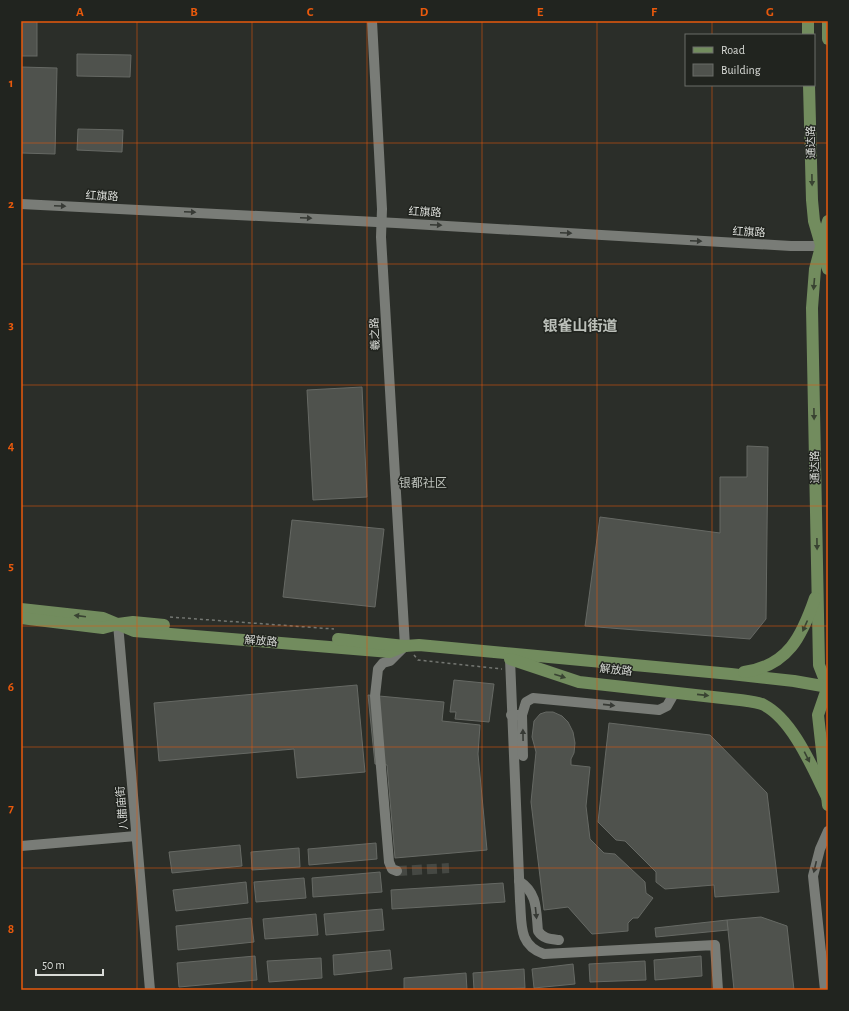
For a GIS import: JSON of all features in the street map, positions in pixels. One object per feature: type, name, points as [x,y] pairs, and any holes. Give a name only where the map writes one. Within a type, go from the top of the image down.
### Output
[{"type":"main road","points":[[808,21],[808,34]]},
{"type":"main road","points":[[828,21],[828,39]]},
{"type":"main road","name":"通达路","points":[[810,86],[812,200],[814,222],[825,246],[815,270],[812,308],[819,665],[828,687]]},
{"type":"main road","name":"通达路","points":[[828,221],[825,246],[828,269]]},
{"type":"main road","points":[[731,674],[754,671],[782,657],[804,629],[818,590]]},
{"type":"main road","name":"解放路","points":[[21,609],[103,618],[134,631],[390,652],[405,646],[419,645],[731,674],[794,681],[828,687]]},
{"type":"main road","points":[[21,618],[103,628],[118,624]]},
{"type":"main road","name":"解放路","points":[[405,646],[419,650],[510,664],[794,688],[828,687]]},
{"type":"main road","points":[[510,664],[579,682],[676,692],[740,700],[764,705],[784,722],[800,742],[827,801]]},
{"type":"main road","points":[[827,801],[818,715],[828,687]]},
{"type":"street","name":"羲之路","points":[[372,21],[382,222],[381,245],[405,646]]},
{"type":"street","name":"红旗路","points":[[21,204],[382,222],[791,246],[825,246]]},
{"type":"street","name":"八腊庙街","points":[[118,624],[150,990]]},
{"type":"street","points":[[397,871],[392,869],[389,862],[375,696],[378,669],[383,663],[390,661],[405,646]]},
{"type":"street","points":[[510,664],[519,881],[523,937],[527,944],[534,951],[544,954],[715,945],[718,990]]},
{"type":"street","points":[[523,756],[522,715],[526,702],[538,698],[659,710],[667,706],[676,692]]},
{"type":"street","points":[[511,715],[522,715]]},
{"type":"street","points":[[825,990],[814,876],[820,849],[828,831]]},
{"type":"street","points":[[21,846],[136,836]]},
{"type":"street","points":[[519,881],[532,893],[538,931],[540,935],[550,939],[559,940]]},
{"type":"path","points":[[164,616],[338,629]]},
{"type":"path","points":[[405,646],[418,660],[510,664]]},
{"type":"building","points":[[21,21],[37,21],[37,56],[21,56]]},
{"type":"building","points":[[77,54],[131,55],[130,77],[77,76]]},
{"type":"building","points":[[21,67],[57,68],[55,154],[21,153]]},
{"type":"building","points":[[78,129],[123,130],[122,152],[77,150]]},
{"type":"building","points":[[362,387],[367,497],[313,500],[307,390]]},
{"type":"building","points":[[747,446],[768,447],[766,619],[750,639],[585,626],[600,517],[720,533],[720,477],[747,477]]},
{"type":"building","points":[[292,520],[384,529],[375,607],[283,597]]},
{"type":"building","points":[[454,680],[494,684],[489,722],[455,719],[456,712],[450,712]]},
{"type":"building","points":[[357,685],[365,772],[297,778],[294,749],[159,761],[154,703]]},
{"type":"building","points":[[368,695],[444,702],[442,721],[480,725],[478,754],[487,850],[395,858],[387,765],[375,764]]},
{"type":"building","points":[[553,712],[562,716],[568,722],[573,732],[575,743],[571,765],[590,767],[586,806],[590,839],[604,853],[615,854],[645,882],[646,893],[653,898],[638,918],[633,918],[628,923],[628,931],[592,934],[568,907],[544,910],[531,802],[536,752],[532,737],[534,721],[540,714]]},
{"type":"building","points":[[609,723],[710,735],[767,793],[779,892],[715,897],[714,885],[665,889],[656,882],[656,872],[625,841],[616,840],[598,822]]},
{"type":"building","points":[[376,843],[377,859],[309,865],[308,849]]},
{"type":"building","points":[[240,845],[242,866],[172,873],[169,852]]},
{"type":"building","points":[[299,848],[300,867],[252,870],[251,852]]},
{"type":"building","points":[[380,872],[382,892],[313,897],[312,878]]},
{"type":"building","points":[[304,878],[306,898],[256,902],[254,882]]},
{"type":"building","points":[[246,882],[248,903],[176,911],[173,890]]},
{"type":"building","points":[[503,883],[505,902],[392,909],[391,890]]},
{"type":"building","points":[[382,909],[384,930],[326,935],[324,914]]},
{"type":"building","points":[[316,914],[318,935],[265,939],[263,919]]},
{"type":"building","points":[[761,917],[787,926],[794,990],[734,990],[727,920]]},
{"type":"building","points":[[251,918],[254,942],[178,950],[176,926]]},
{"type":"building","points":[[727,920],[728,930],[656,937],[655,928]]},
{"type":"building","points":[[390,950],[392,969],[334,975],[333,955]]},
{"type":"building","points":[[255,956],[257,980],[179,987],[177,963]]},
{"type":"building","points":[[701,956],[702,976],[655,980],[654,960]]},
{"type":"building","points":[[321,958],[322,978],[269,982],[267,961]]},
{"type":"building","points":[[645,961],[646,980],[590,982],[589,964]]},
{"type":"building","points":[[573,964],[575,984],[534,988],[532,969]]},
{"type":"building","points":[[524,969],[525,988],[474,990],[473,973]]},
{"type":"building","points":[[466,973],[467,990],[404,990],[404,978]]},
{"type":"tunnel","points":[[397,871],[449,868]]},
{"type":"district","name":"银雀山街道","points":[[580,326]]},
{"type":"district","name":"银都社区","points":[[423,483]]}]
